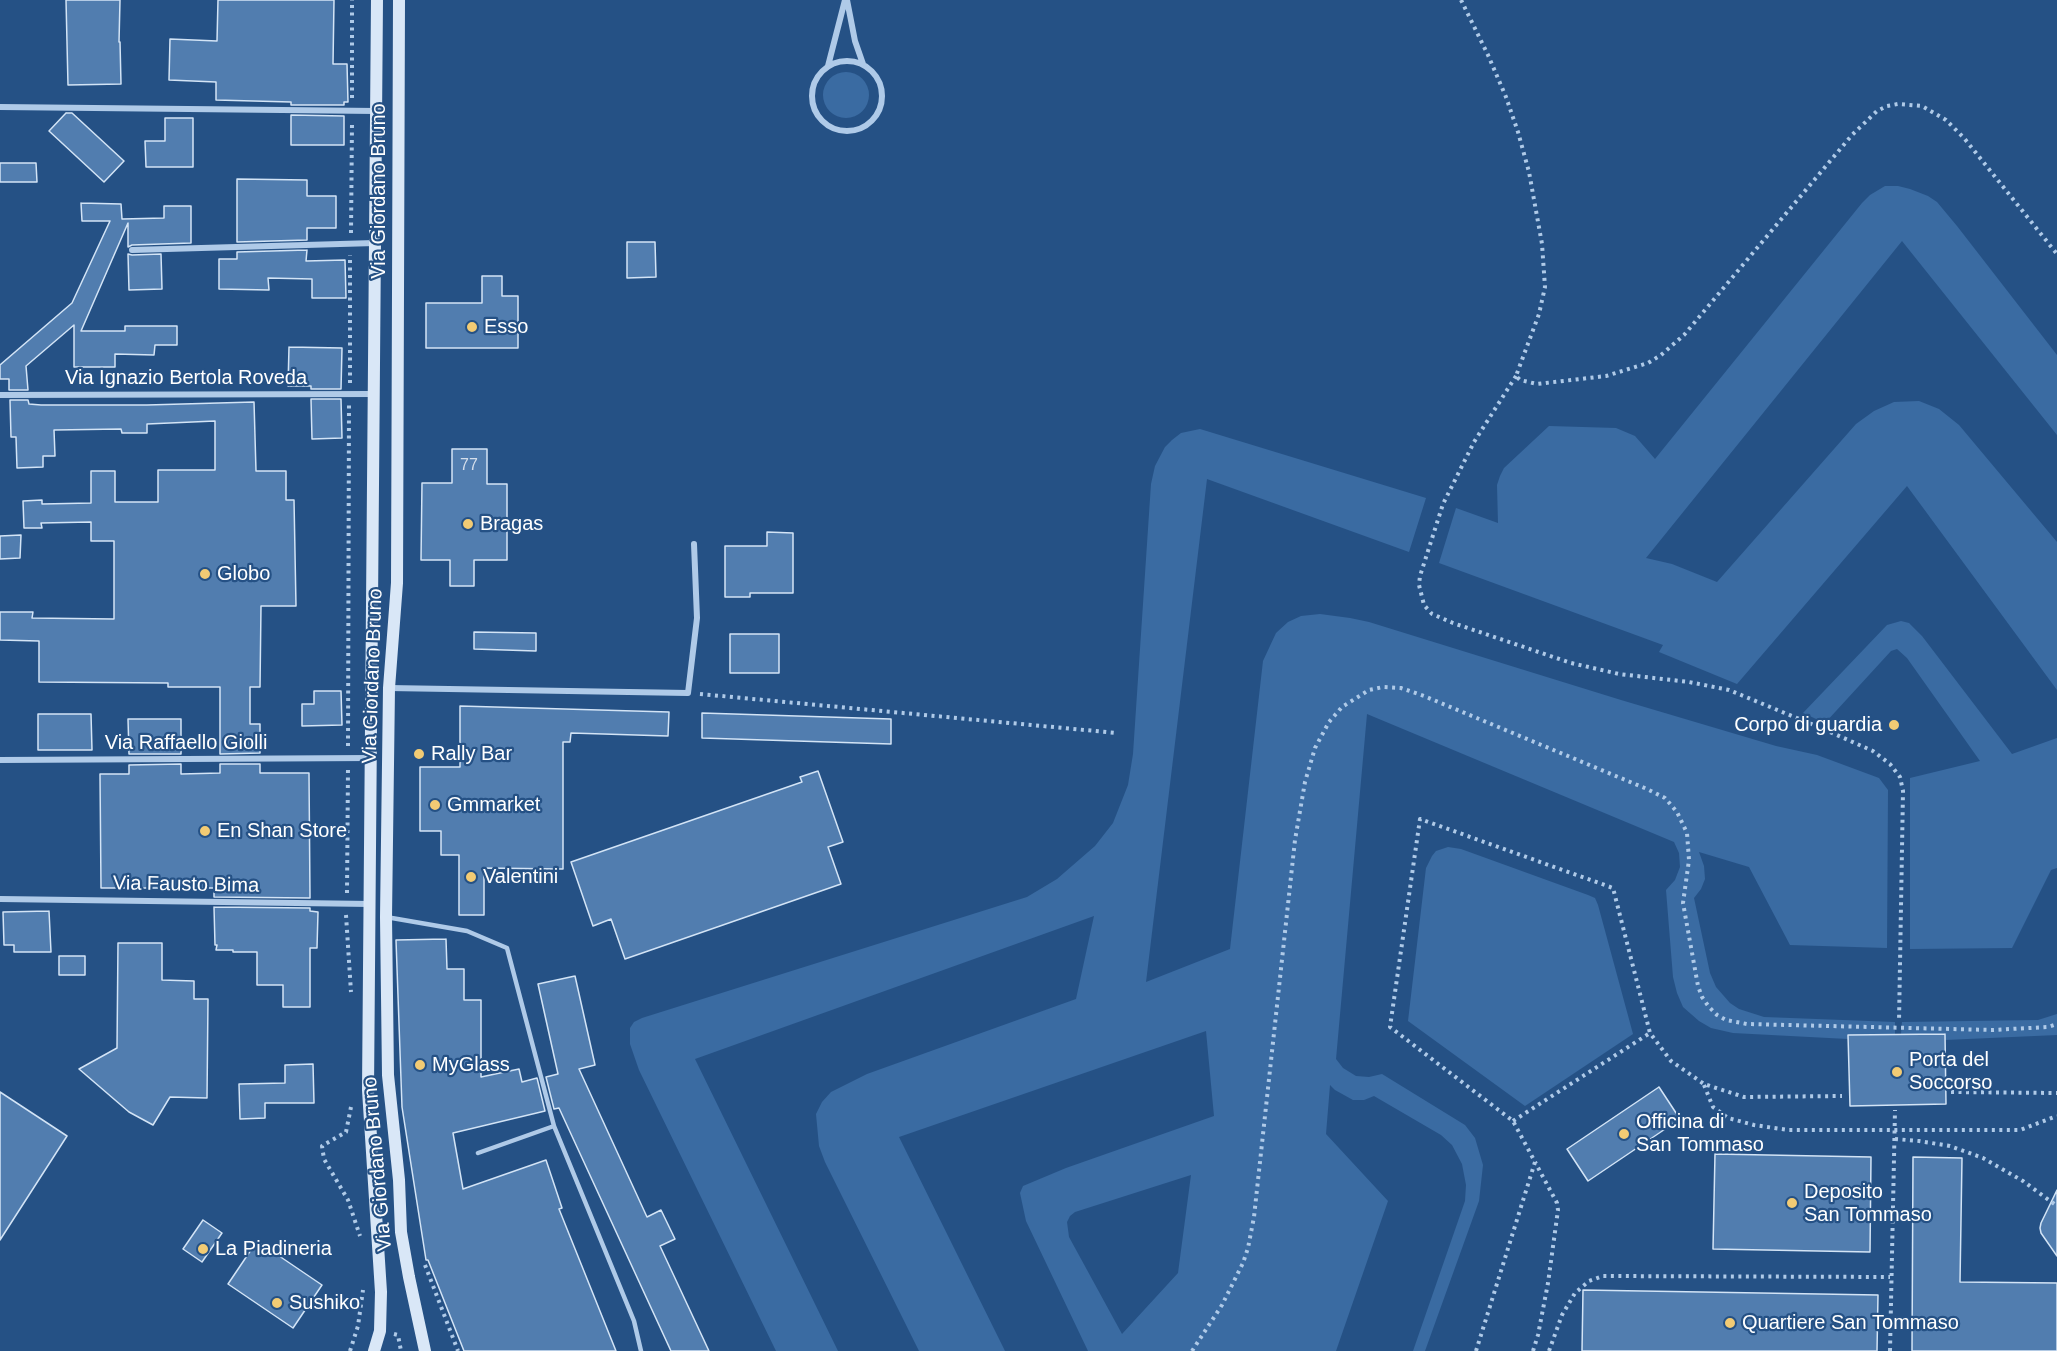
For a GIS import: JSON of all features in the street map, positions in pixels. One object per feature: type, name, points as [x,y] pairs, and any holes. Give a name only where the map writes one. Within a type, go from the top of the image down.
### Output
[{"type":"main road","name":"Via Giordano Bruno","points":[[374,1351],[380,1331],[381,1292],[368,1090],[377,0]]},
{"type":"main road","name":"Via Giordano Bruno","points":[[399,0],[397,583],[389,688],[386,917],[388,1075],[399,1180],[401,1232],[425,1351]]},
{"type":"street","points":[[846,0],[855,41],[863,64]]},
{"type":"street","points":[[828,66],[846,0]]},
{"type":"street","points":[[851,60],[872,70],[879,79],[882,90],[879,112],[873,121],[853,131],[842,131],[821,120],[814,110],[813,85],[819,74],[828,66],[839,61],[851,60]]},
{"type":"street","points":[[0,107],[376,111]]},
{"type":"street","points":[[132,250],[375,243]]},
{"type":"street","name":"Via Ignazio Bertola Roveda","points":[[0,395],[373,394]]},
{"type":"street","points":[[389,688],[687,693],[697,618],[694,544]]},
{"type":"street","name":"Via Raffaello Giolli","points":[[0,760],[371,758]]},
{"type":"street","name":"Via Fausto Bima","points":[[0,899],[371,904]]},
{"type":"lane","points":[[386,917],[467,931],[507,948],[554,1126],[634,1321],[641,1351]]},
{"type":"lane","points":[[478,1153],[554,1126]]},
{"type":"path","points":[[351,996],[346,904],[352,0]]},
{"type":"path","points":[[1461,0],[1485,47],[1518,132],[1529,172],[1542,244],[1545,287],[1539,314],[1516,376],[1473,442],[1443,504],[1419,585],[1424,605],[1432,614],[1482,634],[1571,663],[1619,674],[1689,682],[1732,691],[1872,751],[1890,764],[1899,777],[1902,790],[1899,1022]]},
{"type":"path","points":[[1516,376],[1526,383],[1537,384],[1594,378],[1629,370],[1648,363],[1660,355],[1684,335],[1851,135],[1876,111],[1887,106],[1898,104],[1922,106],[1946,120],[1964,138],[2057,254]]},
{"type":"path","points":[[1192,1351],[1222,1305],[1248,1248],[1254,1217],[1295,840],[1305,782],[1315,748],[1329,722],[1342,707],[1369,690],[1383,687],[1401,688],[1424,696],[1665,798],[1677,812],[1687,833],[1689,860],[1683,903],[1698,986],[1709,1006],[1717,1015],[1726,1020],[1747,1024],[1992,1030],[2049,1027],[2057,1024]]},
{"type":"path","points":[[687,693],[1117,733]]},
{"type":"path","points":[[1533,1351],[1538,1338],[1546,1293],[1558,1210],[1557,1203],[1513,1120],[1390,1027],[1420,819],[1613,888],[1650,1033],[1671,1061],[1704,1084],[1744,1097],[1842,1096]]},
{"type":"path","points":[[1513,1120],[1650,1033]]},
{"type":"path","points":[[1704,1084],[1710,1102],[1718,1112],[1728,1118],[1788,1130],[2020,1130],[2057,1116]]},
{"type":"path","points":[[1951,1092],[2057,1093]]},
{"type":"path","points":[[352,1105],[346,1132],[322,1146],[324,1159],[348,1200],[363,1244]]},
{"type":"path","points":[[1890,1351],[1895,1110]]},
{"type":"path","points":[[1895,1139],[1950,1146],[1968,1152],[2004,1169],[2057,1206]]},
{"type":"path","points":[[1476,1351],[1535,1162]]},
{"type":"path","points":[[1550,1351],[1562,1315],[1575,1293],[1589,1281],[1603,1276],[1890,1277]]},
{"type":"path","points":[[350,1351],[358,1326],[363,1284]]},
{"type":"shaded area","points":[[851,72],[863,78],[868,86],[868,104],[863,112],[855,117],[841,118],[829,112],[824,104],[823,90],[829,78],[837,73]]},
{"type":"shaded area","points":[[1885,186],[1910,189],[1937,202],[2057,355],[2057,435],[1902,241],[1646,558],[1672,564],[1717,582],[1856,424],[1874,411],[1894,402],[1919,401],[1939,409],[1959,425],[2057,542],[2057,690],[1907,486],[1737,684],[1659,652],[1663,645],[1439,563],[1456,508],[1498,523],[1497,485],[1504,468],[1549,426],[1616,428],[1635,436],[1655,459],[1862,203]]},
{"type":"shaded area","points":[[1200,429],[1426,498],[1409,552],[1207,479],[1146,982],[1230,949],[1263,661],[1276,633],[1288,622],[1301,616],[1320,614],[1369,622],[1621,700],[1776,746],[1817,755],[1879,778],[1888,790],[1887,948],[1790,945],[1749,867],[1699,852],[1704,866],[1705,879],[1694,898],[1710,973],[1716,987],[1730,1003],[1739,1009],[1764,1017],[1895,1022],[1895,1034],[1848,1035],[1848,1039],[1733,1033],[1711,1028],[1699,1021],[1683,1007],[1673,977],[1666,890],[1675,880],[1680,867],[1679,853],[1674,842],[1367,714],[1336,1059],[1343,1068],[1356,1076],[1369,1077],[1382,1074],[1465,1125],[1475,1138],[1483,1165],[1479,1201],[1425,1351],[1413,1351],[1465,1201],[1466,1185],[1462,1164],[1452,1145],[1441,1135],[1374,1096],[1364,1100],[1353,1100],[1330,1085],[1326,1134],[1388,1201],[1336,1351],[1088,1351],[1026,1221],[1020,1193],[1023,1186],[1066,1168],[1214,1116],[1206,1031],[899,1137],[1005,1351],[919,1351],[825,1162],[819,1146],[816,1114],[822,1102],[831,1092],[867,1074],[1076,999],[1094,916],[695,1059],[838,1351],[776,1351],[639,1070],[630,1044],[630,1028],[634,1022],[642,1018],[1027,897],[1057,879],[1095,846],[1113,823],[1128,785],[1133,754],[1151,484],[1155,466],[1165,447],[1181,433]],"holes":[[[1191,1175],[1178,1273],[1122,1334],[1069,1237],[1067,1222],[1075,1212]]]},
{"type":"shaded area","points":[[1901,621],[1909,623],[1922,636],[2012,754],[2057,738],[2057,868],[2051,870],[2012,948],[1910,949],[1910,778],[1980,761],[1907,658],[1897,649],[1891,651],[1825,723],[1803,713],[1887,625]]},
{"type":"shaded area","points":[[1448,847],[1461,849],[1588,895],[1595,898],[1598,905],[1633,1034],[1525,1106],[1408,1021],[1426,868],[1436,851]]},
{"type":"shaded area","points":[[2057,1014],[2057,1035],[1945,1040],[1945,1034],[1901,1034],[1902,1022],[2038,1020]]},
{"type":"building","points":[[66,0],[120,0],[121,84],[68,85]]},
{"type":"building","points":[[218,0],[334,0],[333,64],[347,64],[348,102],[344,102],[344,105],[291,105],[291,102],[216,100],[216,82],[169,80],[170,39],[217,41]]},
{"type":"building","points":[[66,113],[72,113],[124,161],[104,182],[49,131]]},
{"type":"building","points":[[291,115],[344,116],[344,145],[291,145]]},
{"type":"building","points":[[165,118],[193,118],[193,167],[146,167],[145,141],[165,141]]},
{"type":"building","points":[[0,163],[36,163],[37,182],[0,182]]},
{"type":"building","points":[[237,179],[307,180],[307,196],[336,196],[336,228],[307,228],[307,240],[237,242]]},
{"type":"building","points":[[81,203],[121,204],[122,219],[164,218],[164,206],[191,206],[191,243],[128,247],[128,223],[81,331],[125,331],[125,326],[177,326],[177,345],[155,345],[154,355],[115,354],[115,367],[74,367],[74,325],[26,366],[28,390],[9,390],[9,379],[0,379],[0,365],[72,303],[110,221],[82,221]]},
{"type":"building","points":[[627,242],[655,242],[656,277],[627,278]]},
{"type":"building","points":[[307,250],[306,261],[345,260],[346,298],[312,298],[312,279],[268,278],[269,290],[219,289],[219,259],[237,259],[237,252]]},
{"type":"building","points":[[128,254],[161,254],[162,289],[129,290]]},
{"type":"building","points":[[482,276],[502,276],[502,296],[518,296],[518,348],[426,348],[426,303],[482,303]]},
{"type":"building","points":[[289,347],[342,348],[341,389],[288,386]]},
{"type":"building","points":[[311,399],[341,399],[342,438],[312,439]]},
{"type":"building","name":"Globo","points":[[10,400],[28,400],[29,404],[41,405],[254,402],[256,471],[286,471],[286,500],[294,500],[296,606],[261,606],[260,687],[250,687],[250,724],[260,724],[260,753],[220,754],[220,687],[168,687],[168,683],[39,682],[39,641],[0,640],[0,612],[33,612],[32,618],[114,619],[114,541],[91,541],[91,522],[41,523],[42,528],[24,528],[23,501],[42,500],[42,504],[91,503],[91,471],[115,471],[115,502],[158,502],[158,470],[215,470],[215,421],[147,424],[147,433],[122,433],[121,429],[54,430],[55,456],[43,456],[43,467],[17,468],[16,437],[11,437]]},
{"type":"building","points":[[452,449],[487,449],[487,484],[507,484],[507,560],[474,560],[474,586],[450,586],[450,560],[421,560],[422,483],[452,483]]},
{"type":"building","points":[[767,532],[793,533],[793,593],[750,593],[750,597],[725,597],[725,546],[767,546]]},
{"type":"building","points":[[21,535],[20,558],[0,559],[0,536]]},
{"type":"building","points":[[474,632],[536,633],[536,651],[474,649]]},
{"type":"building","points":[[730,634],[779,634],[779,673],[730,673]]},
{"type":"building","points":[[314,691],[341,691],[342,725],[302,726],[302,704],[314,704]]},
{"type":"building","points":[[460,706],[669,712],[668,736],[571,733],[570,742],[563,742],[563,869],[484,868],[484,915],[459,915],[459,855],[441,855],[441,831],[420,831],[420,767],[460,767]]},
{"type":"building","points":[[702,713],[891,719],[891,744],[702,738]]},
{"type":"building","points":[[38,714],[91,714],[92,750],[38,750]]},
{"type":"building","points":[[128,719],[181,719],[181,754],[129,754]]},
{"type":"building","name":"En Shan Store","points":[[181,764],[181,774],[220,773],[220,764],[260,764],[260,773],[309,773],[310,898],[214,897],[214,888],[101,888],[100,774],[129,774],[129,765]]},
{"type":"building","points":[[818,771],[843,842],[828,847],[841,884],[625,959],[611,919],[593,926],[571,862],[802,782],[800,777]]},
{"type":"building","points":[[214,907],[310,908],[310,911],[318,912],[317,948],[310,948],[310,1007],[283,1007],[283,985],[257,985],[257,952],[216,950]]},
{"type":"building","points":[[49,911],[51,952],[14,952],[14,945],[4,945],[3,912]]},
{"type":"building","points":[[446,939],[447,969],[464,969],[464,1000],[481,1000],[481,1077],[519,1069],[522,1082],[537,1078],[545,1111],[453,1133],[463,1189],[546,1160],[562,1208],[559,1209],[616,1351],[464,1351],[428,1260],[426,1260],[402,1107],[396,940]]},
{"type":"building","points":[[118,943],[162,943],[162,980],[194,981],[194,999],[208,999],[207,1098],[170,1097],[153,1125],[129,1112],[79,1069],[117,1048]]},
{"type":"building","points":[[59,956],[85,956],[85,975],[59,975]]},
{"type":"building","points":[[575,976],[595,1065],[579,1069],[647,1217],[661,1210],[675,1239],[660,1246],[709,1351],[671,1351],[559,1108],[554,1109],[546,1077],[558,1074],[538,984]]},
{"type":"building","name":"Porta del Soccorso","points":[[1945,1034],[1946,1104],[1850,1106],[1848,1035]]},
{"type":"building","points":[[313,1064],[314,1103],[265,1103],[265,1118],[240,1119],[239,1084],[285,1083],[285,1065]]},
{"type":"building","name":"Officina di San Tommaso","points":[[1659,1087],[1680,1119],[1588,1181],[1567,1149]]},
{"type":"building","points":[[0,1092],[67,1136],[0,1240]]},
{"type":"building","name":"Deposito San Tommaso","points":[[1715,1154],[1871,1157],[1870,1252],[1713,1249]]},
{"type":"building","points":[[1913,1157],[1962,1158],[1960,1282],[2057,1283],[2057,1351],[1912,1351]]},
{"type":"building","points":[[2057,1190],[2057,1256],[2040,1228]]},
{"type":"building","points":[[203,1220],[222,1233],[202,1262],[183,1249]]},
{"type":"building","points":[[257,1241],[322,1285],[293,1328],[228,1284]]},
{"type":"building","name":"Quartiere San Tommaso","points":[[1583,1290],[1878,1295],[1877,1351],[1582,1351]]},
{"type":"place","name":"Esso","points":[[472,327]]},
{"type":"place","name":"Bragas","points":[[468,524]]},
{"type":"place","name":"Globo","points":[[205,574]]},
{"type":"place","name":"Corpo di guardia","points":[[1894,725]]},
{"type":"place","name":"Rally Bar","points":[[419,754]]},
{"type":"place","name":"Gmmarket","points":[[435,805]]},
{"type":"place","name":"En Shan Store","points":[[205,831]]},
{"type":"place","name":"Valentini","points":[[471,877]]},
{"type":"place","name":"MyGlass","points":[[420,1065]]},
{"type":"place","name":"Porta del Soccorso","points":[[1897,1072]]},
{"type":"place","name":"Officina di San Tommaso","points":[[1624,1134]]},
{"type":"place","name":"Deposito San Tommaso","points":[[1792,1203]]},
{"type":"place","name":"La Piadineria","points":[[203,1249]]},
{"type":"place","name":"Sushiko","points":[[277,1303]]},
{"type":"place","name":"Quartiere San Tommaso","points":[[1730,1323]]}]
